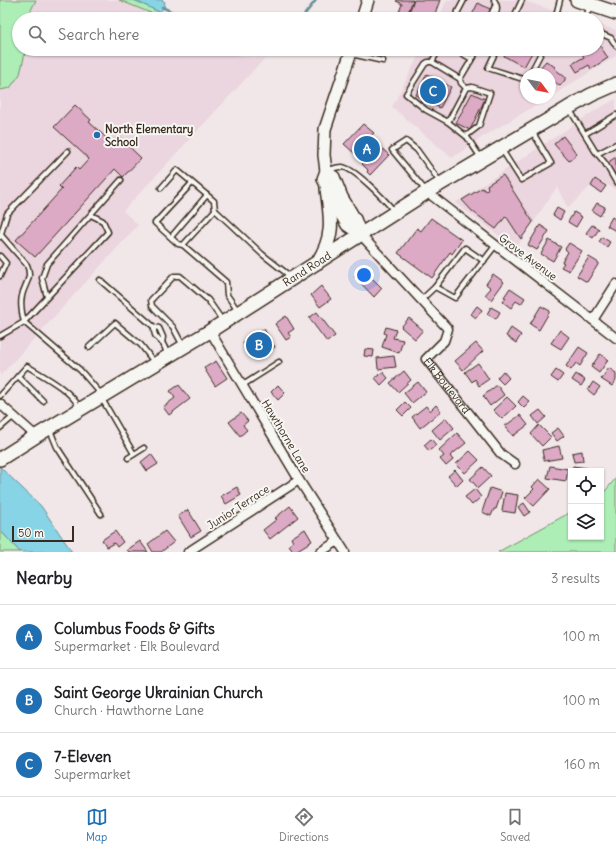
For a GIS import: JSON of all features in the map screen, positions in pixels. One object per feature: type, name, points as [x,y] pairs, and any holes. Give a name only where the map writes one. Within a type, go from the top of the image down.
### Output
[{"type":"main road","points":[[364,12],[368,0]]},
{"type":"main road","points":[[577,0],[616,13]]},
{"type":"main road","points":[[318,262],[323,254],[331,232],[332,220],[323,180],[326,171],[324,155],[325,129],[349,56]]},
{"type":"main road","name":"Rand Road","points":[[1,459],[101,396],[239,313],[428,192],[568,108],[591,95],[616,84]]},
{"type":"main road","name":"Elk Boulevard","points":[[326,171],[334,177],[342,197],[356,219],[361,235]]},
{"type":"main road","name":"Elk Boulevard","points":[[326,189],[347,225],[361,235]]},
{"type":"street","name":"Grove Avenue","points":[[428,192],[616,338]]},
{"type":"street","name":"Elk Boulevard","points":[[361,235],[448,329],[444,341],[426,359],[501,454],[515,464]]},
{"type":"street","points":[[593,320],[616,284]]},
{"type":"street","name":"Hawthorne Lane","points":[[210,331],[344,552]]},
{"type":"street","points":[[0,404],[36,436]]},
{"type":"street","name":"Junior Terrace","points":[[188,552],[299,480]]},
{"type":"street","points":[[320,552],[338,542]]},
{"type":"lane","points":[[458,12],[464,0]]},
{"type":"lane","points":[[494,0],[497,12]]},
{"type":"lane","points":[[516,12],[522,0]]},
{"type":"lane","points":[[557,12],[560,0]]},
{"type":"lane","points":[[492,12],[496,4]]},
{"type":"lane","points":[[587,12],[590,4]]},
{"type":"lane","points":[[604,35],[611,38],[616,46]]},
{"type":"lane","points":[[367,56],[383,61]]},
{"type":"lane","points":[[432,62],[435,56]]},
{"type":"lane","points":[[466,56],[470,58],[474,57]]},
{"type":"lane","points":[[494,56],[488,68],[520,78]]},
{"type":"lane","points":[[533,68],[539,56]]},
{"type":"lane","points":[[460,79],[474,57]]},
{"type":"lane","points":[[466,88],[461,83],[460,79],[432,62],[428,62],[425,64],[406,94],[426,110],[448,122],[466,136],[482,160]]},
{"type":"lane","points":[[466,88],[472,87],[490,94],[479,126],[466,136]]},
{"type":"lane","points":[[448,122],[466,88]]},
{"type":"lane","points":[[568,108],[616,182]]},
{"type":"lane","points":[[585,134],[616,115]]},
{"type":"lane","points":[[501,148],[521,180],[551,163],[531,130]]},
{"type":"lane","points":[[428,192],[392,150],[406,141],[417,150],[442,184]]},
{"type":"lane","points":[[597,154],[616,144]]},
{"type":"lane","points":[[68,151],[7,214],[1,236],[30,271],[22,296],[22,315],[24,322],[80,370],[101,396],[134,454]]},
{"type":"lane","points":[[326,171],[341,166],[352,171],[382,196],[396,213]]},
{"type":"lane","points":[[161,188],[177,170],[214,201],[215,210],[262,254],[293,278]]},
{"type":"lane","points":[[46,298],[42,278],[47,264],[121,180]]},
{"type":"lane","points":[[192,183],[155,223],[178,244],[183,245],[226,282],[227,295],[239,313]]},
{"type":"lane","points":[[171,237],[207,196]]},
{"type":"lane","points":[[183,245],[215,210]]},
{"type":"lane","points":[[0,334],[24,322],[108,232],[103,221],[91,215]]},
{"type":"lane","points":[[435,287],[455,298],[496,246]]},
{"type":"lane","points":[[421,300],[435,287],[465,248],[484,261]]},
{"type":"lane","points":[[0,256],[6,263],[0,276]]},
{"type":"lane","points":[[183,347],[173,327],[152,306],[151,300],[174,276],[180,276],[208,300],[224,322]]},
{"type":"lane","points":[[100,280],[154,327],[153,332],[158,341],[162,343],[168,356]]},
{"type":"lane","points":[[89,347],[114,323],[141,345],[155,364]]},
{"type":"lane","points":[[243,385],[279,362]]},
{"type":"lane","points":[[0,396],[28,366],[60,387],[76,401],[80,409]]},
{"type":"lane","points":[[18,376],[43,400]]},
{"type":"lane","points":[[0,428],[14,416]]},
{"type":"lane","points":[[49,428],[57,447],[101,514]]},
{"type":"lane","points":[[128,458],[144,448]]},
{"type":"shaded area","name":"North Elementary School","points":[[0,0],[134,0],[159,12],[12,12],[12,56],[239,56],[264,59],[123,211],[138,225],[0,376]]},
{"type":"shaded area","points":[[447,0],[521,0],[558,12],[441,12]]},
{"type":"shaded area","points":[[604,26],[616,30],[616,56],[556,93],[556,68],[520,68],[520,104],[538,104],[484,136],[452,158],[392,107],[418,56],[604,56]]},
{"type":"shaded area","points":[[616,99],[616,190],[598,179],[568,208],[557,187],[516,248],[455,203],[596,110]]},
{"type":"green space","points":[[0,0],[36,0],[31,12],[12,12],[12,56],[24,56],[20,74],[10,88],[0,90]]},
{"type":"green space","points":[[119,0],[134,0],[159,12],[148,12]]},
{"type":"green space","points":[[616,478],[616,552],[498,552],[568,514],[568,540],[604,540],[604,492]]},
{"type":"green space","points":[[0,530],[1,531],[20,552],[0,552]]},
{"type":"water","points":[[134,0],[162,0],[165,2],[164,8],[159,12]]},
{"type":"water","points":[[0,467],[41,506],[72,552],[20,552],[0,530]]},
{"type":"building","points":[[413,0],[408,12],[399,12],[402,4],[396,1]]},
{"type":"building","points":[[414,0],[440,0],[436,12],[409,12]]},
{"type":"building","points":[[478,3],[492,10],[491,12],[474,12]]},
{"type":"building","points":[[604,52],[608,58],[591,69],[589,65],[577,72],[572,64],[584,57],[604,56]]},
{"type":"building","points":[[504,56],[530,56],[524,67]]},
{"type":"building","points":[[546,61],[555,67],[555,68],[540,68]]},
{"type":"building","points":[[556,70],[565,77],[565,80],[560,86],[556,83]]},
{"type":"building","points":[[427,74],[451,87],[440,108],[416,95]]},
{"type":"building","points":[[472,93],[485,99],[470,130],[456,123]]},
{"type":"building","points":[[75,105],[91,120],[89,122],[112,143],[118,136],[141,158],[123,177],[115,169],[35,257],[16,240],[62,189],[59,186],[76,167],[79,170],[89,159],[54,127]]},
{"type":"building","points":[[363,124],[374,133],[370,137],[389,155],[370,175],[367,172],[368,170],[362,164],[364,162],[344,144]]},
{"type":"building","points":[[563,136],[577,154],[569,161],[554,144]]},
{"type":"building","points":[[616,157],[616,177],[608,164]]},
{"type":"building","points":[[503,175],[533,222],[521,239],[506,216],[496,229],[472,211],[462,200],[482,188],[486,191],[488,188],[487,185]]},
{"type":"building","points":[[595,179],[606,186],[601,193],[591,186]]},
{"type":"building","points":[[597,203],[605,207],[600,216],[592,211]]},
{"type":"building","points":[[557,208],[564,212],[560,220],[553,215]]},
{"type":"building","points":[[574,212],[582,217],[576,227],[568,222]]},
{"type":"building","points":[[612,217],[616,220],[616,231],[607,226]]},
{"type":"building","points":[[431,218],[462,240],[452,254],[450,252],[432,278],[398,253],[417,228],[421,231]]},
{"type":"building","points":[[540,225],[549,231],[537,250],[528,245]]},
{"type":"building","points":[[592,225],[599,229],[593,238],[586,233]]},
{"type":"building","points":[[602,237],[610,242],[607,247],[599,242]]},
{"type":"building","points":[[549,240],[561,247],[553,261],[541,254]]},
{"type":"building","points":[[569,243],[582,251],[569,271],[561,267],[564,263],[562,262],[568,252],[565,249]]},
{"type":"building","points":[[589,257],[599,263],[587,282],[577,276]]},
{"type":"building","points":[[362,268],[382,288],[374,297],[354,276]]},
{"type":"building","points":[[493,274],[504,282],[491,300],[485,295],[491,288],[486,284]]},
{"type":"building","points":[[321,286],[331,299],[320,307],[311,295]]},
{"type":"building","points":[[510,288],[525,298],[521,304],[516,301],[511,308],[503,302],[506,298],[504,297]]},
{"type":"building","points":[[477,306],[482,310],[476,318],[471,314]]},
{"type":"building","points":[[541,306],[550,311],[539,330],[530,324]]},
{"type":"building","points":[[491,307],[500,312],[496,319],[487,314]]},
{"type":"building","points":[[317,312],[335,336],[327,342],[309,318]]},
{"type":"building","points":[[286,316],[294,329],[288,333],[291,337],[286,340],[275,324]]},
{"type":"building","points":[[409,318],[423,330],[415,339],[401,327]]},
{"type":"building","points":[[386,327],[396,330],[393,338],[403,340],[399,353],[382,347],[386,334],[384,333]]},
{"type":"building","points":[[511,328],[521,335],[516,343],[506,336]]},
{"type":"building","points":[[264,329],[275,347],[261,357],[256,350],[250,354],[243,343]]},
{"type":"building","points":[[560,330],[569,337],[561,349],[551,343]]},
{"type":"building","points":[[476,343],[483,351],[463,370],[455,361]]},
{"type":"building","points":[[579,347],[588,353],[580,366],[576,363],[571,370],[566,366]]},
{"type":"building","points":[[365,349],[374,350],[373,357],[364,356]]},
{"type":"building","points":[[600,354],[608,360],[599,373],[591,367]]},
{"type":"building","points":[[394,356],[396,367],[378,369],[377,358]]},
{"type":"building","points":[[216,361],[227,378],[215,386],[204,368]]},
{"type":"building","points":[[478,363],[489,379],[479,386],[475,379],[472,382],[465,372]]},
{"type":"building","points":[[609,368],[616,373],[616,380],[612,386],[601,379]]},
{"type":"building","points":[[556,370],[563,375],[558,382],[551,377]]},
{"type":"building","points":[[404,371],[411,380],[398,392],[390,383]]},
{"type":"building","points":[[503,371],[509,378],[503,384],[497,378]]},
{"type":"building","points":[[383,372],[388,378],[381,385],[375,378]]},
{"type":"building","points":[[576,374],[585,380],[581,386],[572,380]]},
{"type":"building","points":[[418,382],[426,392],[412,403],[404,393]]},
{"type":"building","points":[[593,382],[600,387],[594,395],[588,390]]},
{"type":"building","points":[[179,385],[190,399],[169,415],[163,407],[175,398],[170,391]]},
{"type":"building","points":[[278,385],[285,393],[278,400],[271,392]]},
{"type":"building","points":[[497,385],[504,395],[490,406],[483,396]]},
{"type":"building","points":[[523,396],[530,402],[524,408],[518,402]]},
{"type":"building","points":[[507,397],[516,406],[502,419],[493,410]]},
{"type":"building","points":[[405,402],[411,408],[403,416],[397,410]]},
{"type":"building","points":[[436,405],[441,411],[420,428],[412,417],[426,406],[430,411]]},
{"type":"building","points":[[540,410],[546,417],[538,424],[532,416]]},
{"type":"building","points":[[241,413],[248,421],[243,425],[247,430],[240,436],[229,422]]},
{"type":"building","points":[[520,415],[528,425],[513,436],[505,426]]},
{"type":"building","points":[[446,418],[454,428],[440,440],[432,430]]},
{"type":"building","points":[[539,425],[551,437],[542,446],[531,434]]},
{"type":"building","points":[[558,428],[564,436],[557,441],[551,433]]},
{"type":"building","points":[[457,433],[466,443],[450,456],[453,460],[446,466],[440,459],[444,456],[439,450]]},
{"type":"building","points":[[431,439],[436,445],[429,451],[424,445]]},
{"type":"building","points":[[559,446],[562,458],[544,461],[542,450]]},
{"type":"building","points":[[470,451],[479,460],[465,473],[456,464]]},
{"type":"building","points":[[582,451],[583,461],[574,462],[572,453]]},
{"type":"building","points":[[151,454],[158,464],[147,471],[141,462]]},
{"type":"building","points":[[550,466],[568,469],[566,481],[547,478]]},
{"type":"building","points":[[573,466],[587,468],[573,468]]},
{"type":"building","points":[[483,467],[491,476],[478,488],[470,479]]},
{"type":"building","points":[[455,470],[463,480],[457,486],[448,476]]},
{"type":"building","points":[[539,479],[550,489],[534,506],[525,498],[534,489],[532,487]]},
{"type":"building","points":[[237,487],[241,495],[226,504],[221,496]]},
{"type":"building","points":[[490,488],[502,492],[496,509],[494,509],[491,516],[482,512]]},
{"type":"building","points":[[475,489],[481,497],[472,505],[465,497]]},
{"type":"building","points":[[505,493],[518,495],[515,513],[502,511]]},
{"type":"building","points":[[524,503],[530,512],[524,516],[518,507]]},
{"type":"building","points":[[290,506],[298,517],[270,539],[263,530]]},
{"type":"building","points":[[188,510],[201,531],[191,537],[178,516]]},
{"type":"building","points":[[305,529],[312,541],[294,552],[289,545],[293,542],[291,538]]},
{"type":"building","points":[[115,531],[123,542],[117,547],[114,543],[107,547],[102,540]]},
{"type":"building","points":[[165,531],[174,542],[161,552],[153,552],[148,544]]},
{"type":"building","points":[[140,541],[148,552],[129,552],[127,550]]},
{"type":"waterway","points":[[307,12],[316,0]]},
{"type":"waterway","points":[[162,7],[172,12]]},
{"type":"place","name":"7-Eleven","points":[[433,91]]},
{"type":"place","name":"North Elementary School","points":[[97,135]]},
{"type":"place","name":"Columbus Foods & Gifts","points":[[367,149]]},
{"type":"place","name":"Saint George Ukrainian Church","points":[[259,345]]}]
